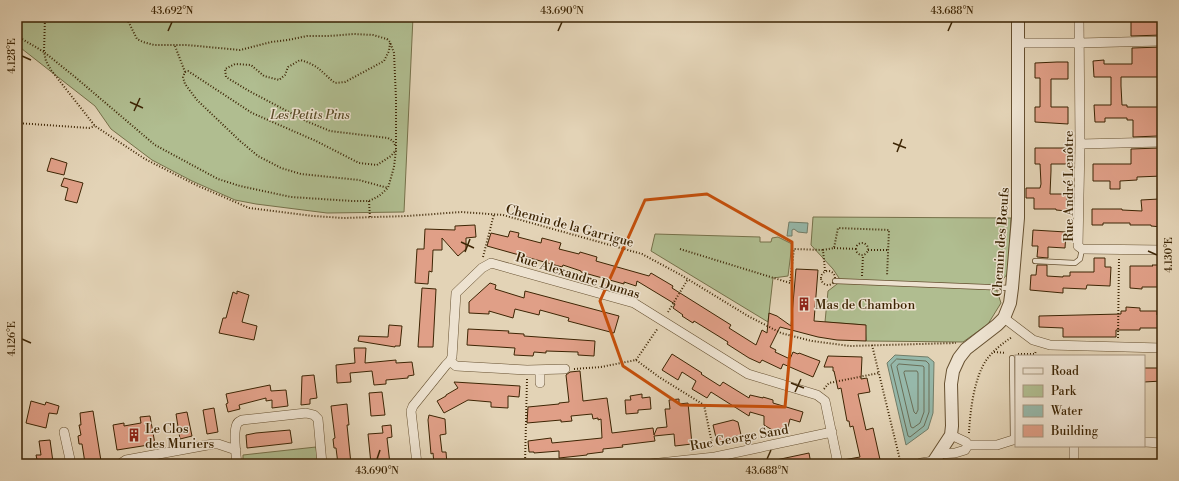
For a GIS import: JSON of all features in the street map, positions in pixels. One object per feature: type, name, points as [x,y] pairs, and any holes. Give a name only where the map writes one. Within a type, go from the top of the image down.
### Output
[{"type":"street","name":"Chemin des Bœufs","points":[[951,435],[951,384],[953,371],[959,358],[966,349],[1004,318],[1010,303],[1018,218],[1018,17]]},
{"type":"street","name":"Rue André Lenôtre","points":[[1078,17],[1080,144],[1078,246],[1082,248],[1162,250]]},
{"type":"street","points":[[1019,43],[1162,41]]},
{"type":"street","points":[[1080,144],[1162,142]]},
{"type":"street","name":"Rue Alexandre Dumas","points":[[482,268],[491,263],[634,303],[748,374],[817,395]]},
{"type":"street","points":[[416,464],[412,411],[413,406],[452,357],[456,293],[482,268]]},
{"type":"street","points":[[1004,318],[1033,340],[1050,345],[1162,348]]},
{"type":"street","points":[[450,361],[456,366],[527,370],[565,368]]},
{"type":"street","points":[[540,370],[540,383]]},
{"type":"street","points":[[817,395],[825,402],[838,464]]},
{"type":"street","points":[[237,464],[236,426],[238,422],[242,420],[306,413],[314,415],[318,419],[322,464]]},
{"type":"street","points":[[64,432],[71,464]]},
{"type":"street","name":"Rue George Sand","points":[[650,464],[714,457],[832,432]]},
{"type":"street","points":[[935,460],[951,435],[966,442],[968,445],[997,445],[1014,440]]},
{"type":"street","points":[[1145,442],[1162,443]]},
{"type":"street","points":[[120,464],[126,460],[213,444],[218,444],[236,450]]},
{"type":"street","points":[[919,464],[965,450],[968,445]]},
{"type":"street","points":[[1074,447],[1074,464]]},
{"type":"lane","points":[[1035,262],[1075,263],[1080,259],[1082,248]]},
{"type":"lane","points":[[835,281],[1012,288]]},
{"type":"lane","points":[[1013,356],[1014,440]]},
{"type":"path","points":[[44,52],[45,17]]},
{"type":"path","points":[[17,36],[44,52],[156,145],[218,179],[240,186],[291,197],[352,201],[369,201],[379,196],[388,188],[394,168],[396,150],[396,99],[394,53],[390,42],[387,39],[373,35],[354,34],[307,36],[271,42],[240,50],[187,45],[154,45],[137,39],[126,17]]},
{"type":"path","points":[[390,42],[389,51],[384,60],[345,82],[335,82],[311,63],[300,60],[288,67],[285,75],[279,80],[264,76],[251,65],[235,64],[226,69],[226,77],[306,121],[330,131],[388,138],[393,141],[396,146]]},
{"type":"path","points":[[175,46],[185,72],[183,77],[185,84],[197,100],[258,156],[281,168],[302,174],[358,180],[388,188]]},
{"type":"path","name":"Chemin de la Garrigue","points":[[44,52],[51,70],[95,126],[145,159],[196,185],[249,208],[313,216],[344,218],[370,218],[461,212],[503,215],[642,254],[688,279],[748,316],[781,333],[812,341],[850,346],[955,343],[966,349]]},
{"type":"path","points":[[185,72],[188,71],[252,113],[316,141],[360,163],[378,165],[391,156],[396,150]]},
{"type":"path","points":[[17,123],[89,128],[95,126]]},
{"type":"path","points":[[369,201],[370,218]]},
{"type":"path","points":[[482,268],[494,214]]},
{"type":"path","points":[[834,248],[838,228],[889,230],[887,283]]},
{"type":"path","points":[[856,249],[859,244],[862,243],[866,245],[868,250]]},
{"type":"path","points":[[680,249],[790,283],[794,249],[856,249]]},
{"type":"path","points":[[856,249],[859,254],[863,255]]},
{"type":"path","points":[[1118,347],[1119,249]]},
{"type":"path","points":[[823,250],[825,271]]},
{"type":"path","points":[[868,250],[888,250]]},
{"type":"path","points":[[861,282],[863,255],[866,254],[868,250]]},
{"type":"path","points":[[636,360],[688,279]]},
{"type":"path","points":[[968,445],[969,414],[980,373],[987,359],[999,346],[1020,331]]},
{"type":"path","points":[[1024,355],[1035,354],[1038,342]]},
{"type":"path","points":[[872,345],[901,464]]},
{"type":"path","points":[[994,352],[1006,353]]},
{"type":"path","points":[[565,368],[574,370],[636,360],[659,377],[704,405],[714,457]]},
{"type":"path","points":[[525,464],[527,370]]},
{"type":"path","points":[[817,395],[829,383],[879,373]]},
{"type":"highlighted area","points":[[707,194],[792,242],[792,329],[785,407],[681,405],[623,366],[600,301],[645,200]]},
{"type":"green space","name":"Les Petits Pins","points":[[17,17],[413,17],[404,212],[327,213],[256,204],[235,200],[192,181],[152,160],[111,129],[95,106],[17,45]]},
{"type":"green space","points":[[813,217],[1011,218],[1008,273],[996,288],[1001,303],[988,324],[963,342],[866,341],[865,325],[825,322],[828,291],[841,281],[833,269],[811,245]]},
{"type":"green space","points":[[655,234],[760,237],[760,242],[771,242],[772,238],[778,237],[792,244],[788,276],[773,278],[768,322],[651,251]]},
{"type":"green space","points":[[316,447],[318,464],[243,464],[243,455]]},
{"type":"water","points":[[789,222],[808,223],[807,233],[798,232],[794,229],[792,230],[792,236],[787,236]]},
{"type":"water","points":[[895,355],[928,357],[934,362],[933,413],[928,429],[906,445],[887,363]]},
{"type":"building","points":[[1131,17],[1162,17],[1162,35],[1131,36]]},
{"type":"building","points":[[1162,47],[1162,77],[1121,77],[1121,86],[1122,105],[1127,105],[1127,107],[1162,107],[1162,135],[1133,137],[1133,120],[1127,120],[1127,118],[1105,118],[1105,122],[1095,122],[1094,105],[1111,105],[1111,77],[1094,77],[1093,61],[1104,60],[1104,64],[1132,64],[1132,48]]},
{"type":"building","points":[[1068,62],[1068,79],[1051,79],[1051,107],[1068,107],[1068,124],[1035,122],[1035,107],[1040,107],[1040,78],[1035,78],[1035,63]]},
{"type":"building","points":[[1035,148],[1068,148],[1068,164],[1051,164],[1050,194],[1067,194],[1067,211],[1056,209],[1034,209],[1034,198],[1026,198],[1026,188],[1040,188],[1041,184],[1040,164],[1035,164]]},
{"type":"building","points":[[1159,148],[1159,157],[1162,157],[1162,176],[1137,177],[1137,180],[1120,181],[1120,189],[1110,189],[1110,181],[1093,181],[1093,164],[1131,164],[1131,149]]},
{"type":"building","points":[[51,158],[67,163],[64,175],[47,171]]},
{"type":"building","points":[[64,178],[83,183],[77,203],[65,200],[68,188],[61,186]]},
{"type":"building","points":[[1159,199],[1159,218],[1162,218],[1162,227],[1151,225],[1130,225],[1130,223],[1103,223],[1103,225],[1092,225],[1092,209],[1142,211],[1141,200]]},
{"type":"building","points":[[475,225],[476,237],[466,238],[466,249],[458,256],[442,238],[442,250],[433,250],[432,272],[429,271],[428,284],[415,283],[417,249],[424,249],[425,229],[455,230],[455,226]]},
{"type":"building","points":[[1033,230],[1066,232],[1065,248],[1048,247],[1048,258],[1037,257],[1038,246],[1032,246]]},
{"type":"building","points":[[510,231],[519,233],[518,237],[541,243],[542,238],[561,243],[559,249],[579,254],[580,252],[597,257],[596,261],[649,276],[651,273],[731,325],[729,328],[756,345],[762,330],[767,333],[769,313],[777,316],[791,326],[796,269],[818,270],[814,321],[866,325],[866,341],[837,340],[818,337],[780,327],[770,347],[776,350],[775,352],[790,359],[793,352],[820,361],[813,377],[783,364],[781,369],[762,360],[760,363],[727,344],[728,342],[694,321],[693,323],[682,316],[683,315],[673,308],[675,304],[637,281],[636,286],[624,282],[624,284],[581,272],[563,265],[562,267],[487,246],[491,233],[508,237]]},
{"type":"building","points":[[1094,258],[1105,258],[1105,267],[1111,267],[1110,286],[1087,285],[1086,289],[1063,288],[1063,293],[1030,290],[1031,275],[1036,275],[1037,265],[1047,265],[1047,276],[1063,277],[1070,276],[1070,272],[1094,272]]},
{"type":"building","points":[[1152,265],[1162,265],[1162,287],[1142,287],[1142,289],[1130,288],[1130,266],[1153,266]]},
{"type":"building","points":[[490,283],[496,285],[495,289],[524,298],[525,291],[619,316],[614,333],[568,321],[569,318],[540,310],[539,315],[515,309],[513,318],[489,311],[489,314],[469,313],[469,302]]},
{"type":"building","points":[[422,288],[436,289],[433,347],[418,347]]},
{"type":"building","points":[[237,291],[249,295],[242,322],[257,326],[254,340],[219,333],[223,318],[226,318],[233,292],[237,294]]},
{"type":"building","points":[[1126,307],[1140,308],[1140,311],[1157,311],[1157,315],[1162,315],[1162,328],[1116,330],[1116,337],[1063,337],[1063,328],[1039,327],[1039,316],[1121,314],[1121,311],[1126,311]]},
{"type":"building","points":[[389,325],[402,326],[400,346],[395,347],[358,341],[359,336],[388,337]]},
{"type":"building","points":[[468,329],[509,331],[508,333],[524,334],[524,336],[595,341],[594,356],[578,355],[578,352],[546,351],[546,353],[534,352],[533,356],[514,355],[515,348],[467,345]]},
{"type":"building","points":[[354,348],[366,348],[365,363],[396,360],[396,363],[412,362],[414,375],[408,376],[408,378],[386,380],[386,384],[374,385],[372,371],[350,373],[351,382],[337,383],[336,365],[355,363]]},
{"type":"building","points":[[672,354],[720,386],[723,382],[749,398],[750,395],[763,397],[773,400],[773,403],[803,412],[800,422],[790,419],[788,427],[774,431],[764,425],[764,416],[750,412],[749,416],[711,392],[707,398],[692,389],[696,381],[682,372],[678,380],[662,370]]},
{"type":"building","points":[[828,356],[862,357],[861,379],[867,378],[870,392],[858,394],[866,430],[873,428],[881,464],[844,464],[843,460],[860,457],[853,426],[850,427],[849,421],[847,421],[841,388],[838,389],[833,367],[824,367]]},
{"type":"building","points":[[1145,368],[1162,368],[1162,381],[1145,382]]},
{"type":"building","points":[[580,371],[583,401],[607,398],[612,433],[653,428],[654,435],[657,428],[667,427],[665,409],[670,409],[669,400],[679,399],[679,404],[688,403],[692,444],[675,446],[674,434],[654,436],[655,441],[622,445],[623,447],[603,449],[603,452],[587,455],[559,458],[559,451],[529,452],[528,441],[551,438],[552,443],[602,438],[601,419],[593,419],[592,414],[571,416],[572,421],[561,422],[561,420],[527,423],[528,407],[569,402],[566,375],[570,372]]},
{"type":"building","points":[[314,375],[317,398],[310,399],[310,404],[301,405],[302,376]]},
{"type":"building","points":[[454,382],[520,386],[519,397],[508,396],[508,408],[491,407],[491,402],[468,400],[444,413],[437,401],[458,388]]},
{"type":"building","points":[[270,385],[271,391],[286,390],[288,406],[272,408],[272,400],[266,401],[266,398],[239,405],[240,409],[228,412],[226,394]]},
{"type":"building","points":[[382,392],[385,415],[371,416],[369,393]]},
{"type":"building","points":[[642,394],[642,398],[650,397],[651,409],[638,410],[638,413],[626,414],[625,400],[631,400],[630,396]]},
{"type":"building","points":[[31,401],[45,405],[46,402],[59,406],[57,414],[49,413],[46,428],[26,423]]},
{"type":"building","points":[[347,404],[349,425],[347,425],[351,464],[338,464],[336,448],[334,448],[333,439],[335,438],[331,406]]},
{"type":"building","points":[[214,408],[218,432],[207,434],[203,410]]},
{"type":"building","points":[[93,411],[101,461],[85,463],[82,444],[79,444],[78,436],[81,435],[79,425],[81,425],[80,413]]},
{"type":"building","points":[[187,412],[192,436],[180,439],[176,414]]},
{"type":"building","points":[[429,415],[445,419],[446,434],[440,435],[442,452],[446,452],[447,464],[434,464],[433,453],[431,454],[428,420]]},
{"type":"building","name":"Le Clos des Muriers","points":[[150,416],[155,444],[117,450],[113,425],[124,423],[124,426],[141,423],[140,417]]},
{"type":"building","points":[[733,420],[738,422],[741,435],[717,442],[713,425]]},
{"type":"building","points":[[391,425],[392,437],[387,438],[390,464],[371,464],[368,434],[383,433],[382,426]]},
{"type":"building","points":[[290,430],[292,443],[247,448],[246,435]]},
{"type":"building","points":[[50,440],[53,462],[50,464],[38,464],[36,455],[41,455],[39,441]]},
{"type":"building","points":[[809,453],[811,464],[776,464],[776,460]]},
{"type":"place","name":"Mas de Chambon","points":[[804,304]]},
{"type":"place","name":"Le Clos des Muriers","points":[[134,435]]}]
